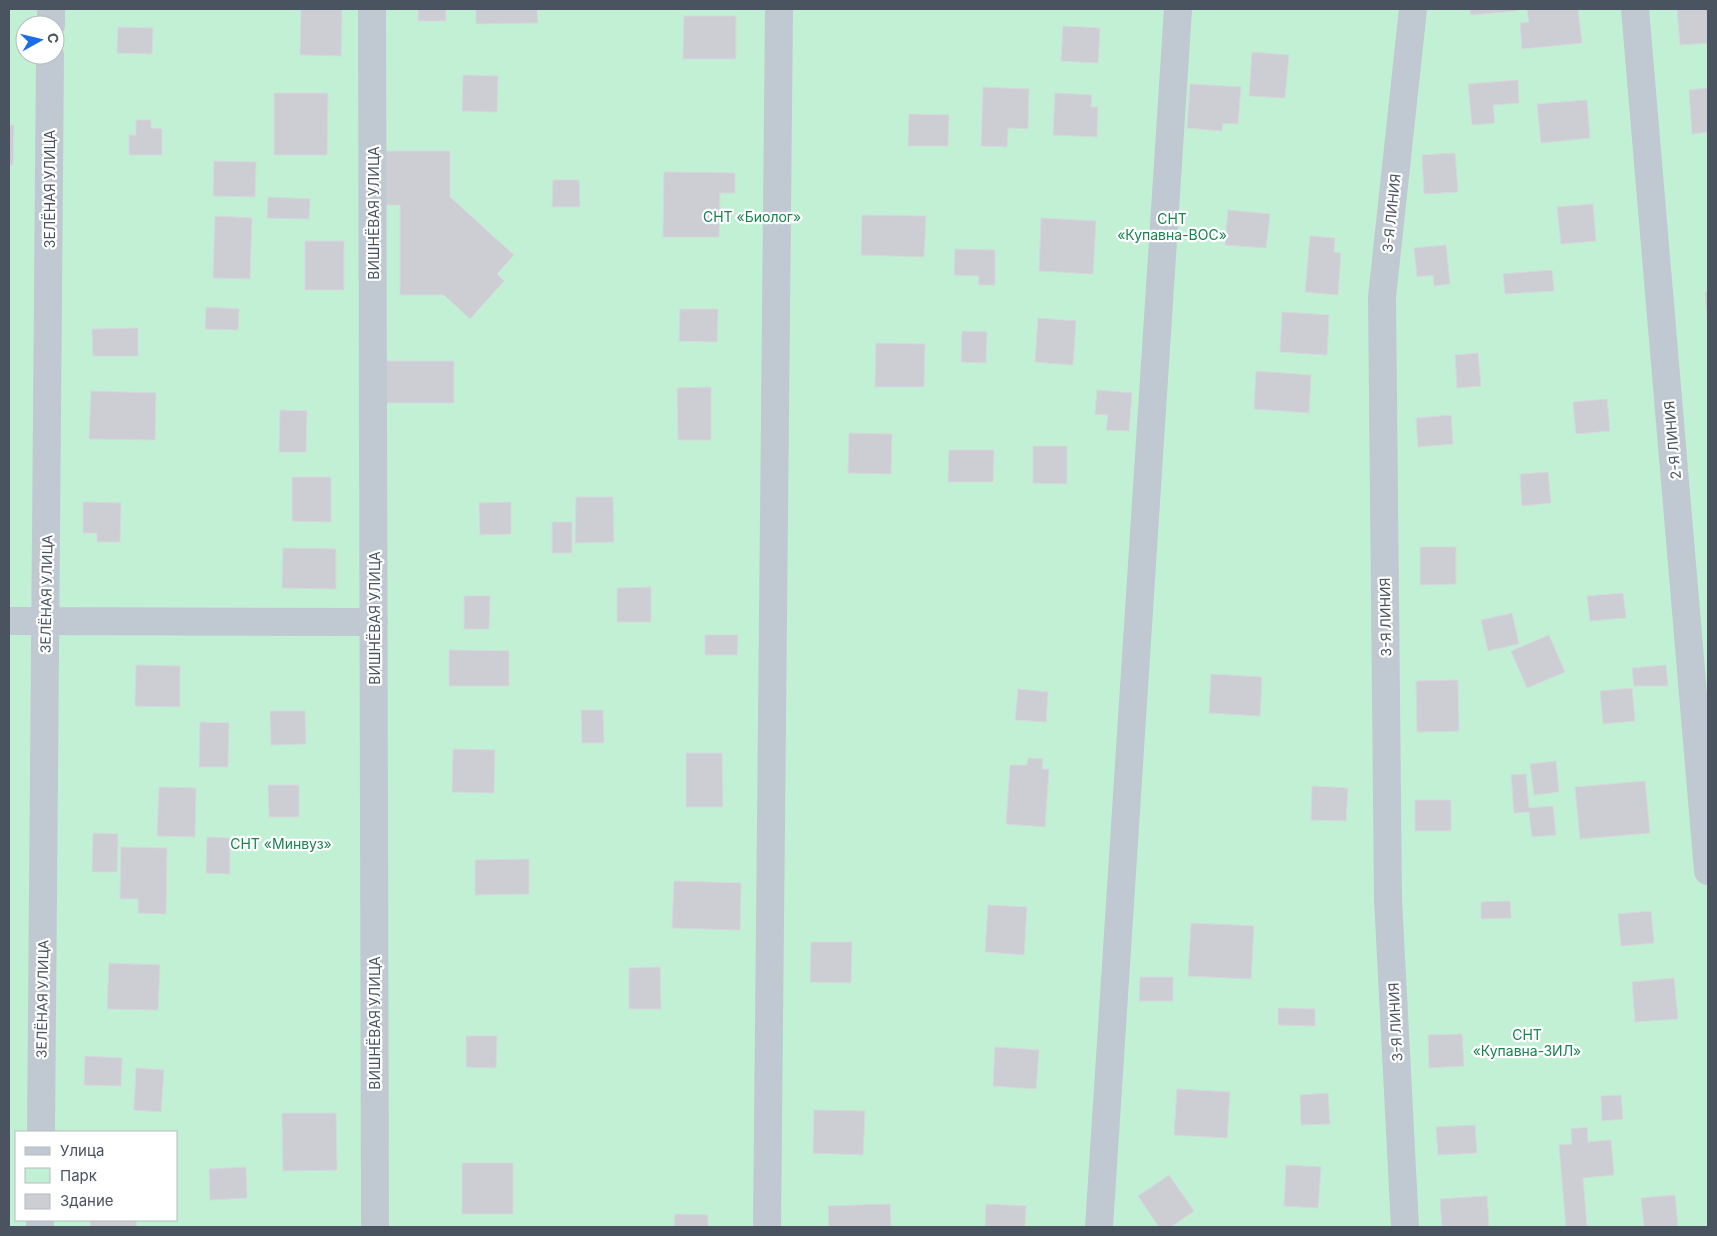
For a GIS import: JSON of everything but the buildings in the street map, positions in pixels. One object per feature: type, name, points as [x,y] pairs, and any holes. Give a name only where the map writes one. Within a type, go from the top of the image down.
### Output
[{"type":"street","name":"ВИШНЁВАЯ УЛИЦА","points":[[372,9],[375,1227]]},
{"type":"street","points":[[767,1227],[778,9]]},
{"type":"street","points":[[1099,1227],[1178,9]]},
{"type":"street","name":"3-Я ЛИНИЯ","points":[[1405,1227],[1388,899],[1382,297],[1413,9]]},
{"type":"street","name":"2-Я ЛИНИЯ","points":[[1635,9],[1708,870]]},
{"type":"street","name":"ЗЕЛЁНАЯ УЛИЦА","points":[[41,1131],[50,65]]},
{"type":"street","points":[[9,621],[374,622]]},
{"type":"green space","points":[[9,9],[1708,9],[1708,1227],[9,1227]]},
{"type":"park label","name":"СНТ «Биолог»","points":[[752,216]]},
{"type":"park label","name":"СНТ «Купавна-ВОС»","points":[[1172,226]]},
{"type":"park label","name":"СНТ «Минвуз»","points":[[281,843]]},
{"type":"park label","name":"СНТ «Купавна-ЗИЛ»","points":[[1527,1042]]}]
